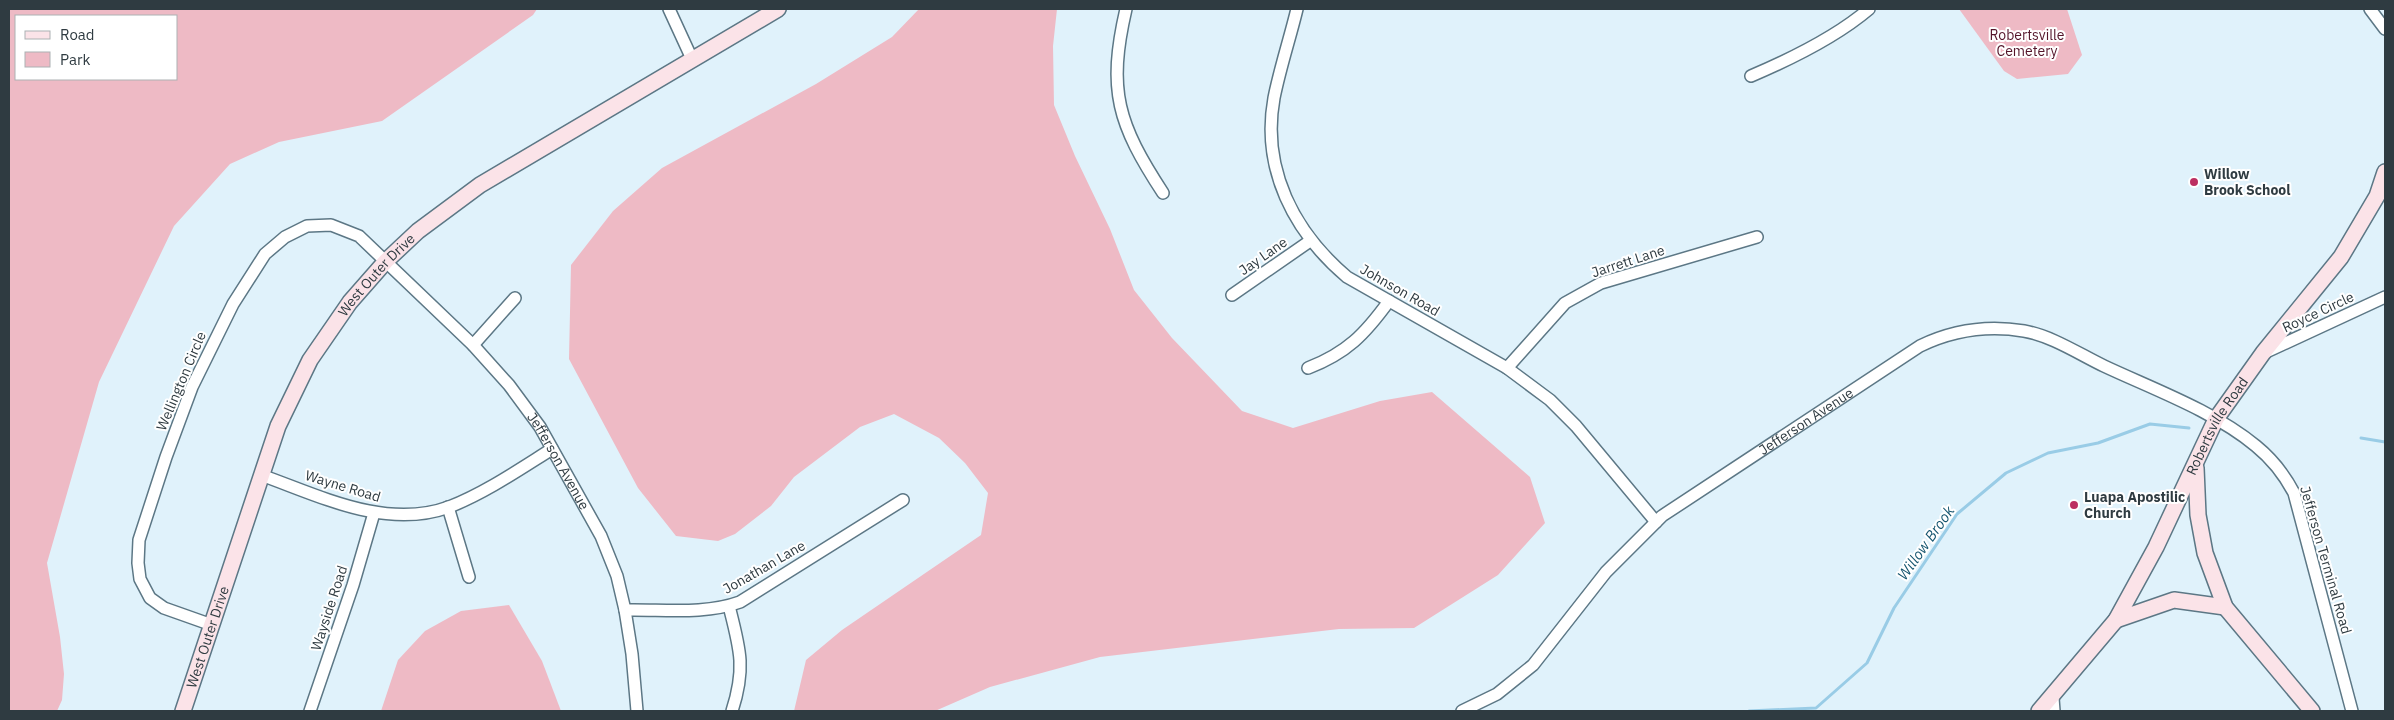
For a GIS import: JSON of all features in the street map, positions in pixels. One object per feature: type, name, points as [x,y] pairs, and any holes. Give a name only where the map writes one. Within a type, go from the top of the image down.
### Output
[{"type":"street","points":[[669,9],[692,59]]},
{"type":"street","name":"West Outer Drive","points":[[184,711],[261,475],[292,393],[314,354],[350,302],[386,261],[418,231],[480,185],[778,9]]},
{"type":"street","points":[[1126,9],[1118,45],[1117,68],[1121,110],[1139,155],[1163,193]]},
{"type":"street","name":"Johnson Road","points":[[1297,9],[1274,99],[1272,121],[1273,153],[1280,185],[1286,200],[1310,241],[1326,259],[1347,277],[1507,368],[1550,400],[1656,522]]},
{"type":"street","points":[[1751,76],[1788,61],[1847,25],[1869,9]]},
{"type":"street","points":[[2370,9],[2385,29]]},
{"type":"street","name":"Robertsville Road","points":[[2039,711],[2054,704],[2116,620],[2156,549],[2216,419],[2263,353],[2341,257],[2377,196],[2385,172]]},
{"type":"street","name":"Wellington Circle","points":[[212,625],[164,608],[153,601],[144,588],[138,563],[139,540],[166,457],[192,387],[233,304],[255,268],[265,254],[285,237],[308,226],[331,225],[359,236],[386,261]]},
{"type":"street","name":"Jarrett Lane","points":[[1507,368],[1552,316],[1578,295],[1601,284],[1757,237]]},
{"type":"street","name":"Jay Lane","points":[[1232,295],[1310,241]]},
{"type":"street","name":"Jefferson Avenue","points":[[386,261],[473,346],[520,399],[552,449],[601,536],[617,576],[625,610],[637,711]]},
{"type":"street","name":"Royce Circle","points":[[2263,353],[2385,297]]},
{"type":"street","points":[[473,346],[515,298]]},
{"type":"street","points":[[1308,368],[1328,360],[1346,349],[1366,332],[1389,301]]},
{"type":"street","name":"Jefferson Avenue","points":[[1462,711],[1497,694],[1533,666],[1606,572],[1656,522],[1711,483],[1912,351],[1933,340],[1958,332],[1991,328],[2036,334],[2216,419]]},
{"type":"street","name":"Jefferson Terminal Road","points":[[2216,419],[2255,445],[2271,460],[2286,476],[2294,493],[2352,711]]},
{"type":"street","name":"Wayne Road","points":[[261,475],[374,513],[394,515],[422,513],[448,507],[491,486],[552,449]]},
{"type":"street","points":[[2196,464],[2198,515],[2206,553],[2225,607],[2312,711]]},
{"type":"street","name":"Jonathan Lane","points":[[625,610],[703,610],[729,606],[765,587],[903,500]]},
{"type":"street","points":[[448,507],[469,577]]},
{"type":"street","name":"Wayside Road","points":[[310,711],[353,585],[374,513]]},
{"type":"street","points":[[2116,620],[2174,600],[2225,607]]},
{"type":"street","points":[[729,606],[741,663],[739,688],[732,711]]},
{"type":"green space","points":[[9,9],[537,9],[533,15],[382,121],[279,142],[230,164],[174,226],[99,382],[47,563],[60,637],[64,674],[62,700],[57,711],[9,711]]},
{"type":"green space","points":[[919,9],[1057,9],[1053,46],[1054,105],[1075,156],[1110,229],[1134,290],[1172,338],[1242,411],[1293,428],[1380,401],[1432,392],[1530,477],[1545,523],[1498,575],[1414,628],[1339,629],[1100,657],[990,687],[935,711],[794,711],[806,660],[842,630],[981,535],[988,493],[965,463],[939,438],[894,414],[860,427],[794,477],[771,506],[735,534],[718,541],[676,536],[638,488],[569,359],[571,265],[613,211],[662,168],[816,84],[892,37]]},
{"type":"green space","name":"Robertsville Cemetery","points":[[1959,9],[2067,9],[2082,55],[2068,74],[2017,79],[2004,71]]},
{"type":"green space","points":[[509,605],[542,661],[561,711],[381,711],[398,660],[425,631],[461,611]]},
{"type":"waterway","name":"Willow Brook","points":[[1749,711],[1816,708],[1867,663],[1894,608],[1957,514],[2006,473],[2048,453],[2098,443],[2150,424],[2189,428]]},
{"type":"waterway","name":"Willow Brook","points":[[2361,438],[2385,442]]},
{"type":"place","name":"Willow Brook School","points":[[2194,182]]},
{"type":"place","name":"Luapa Apostilic Church","points":[[2074,505]]}]
